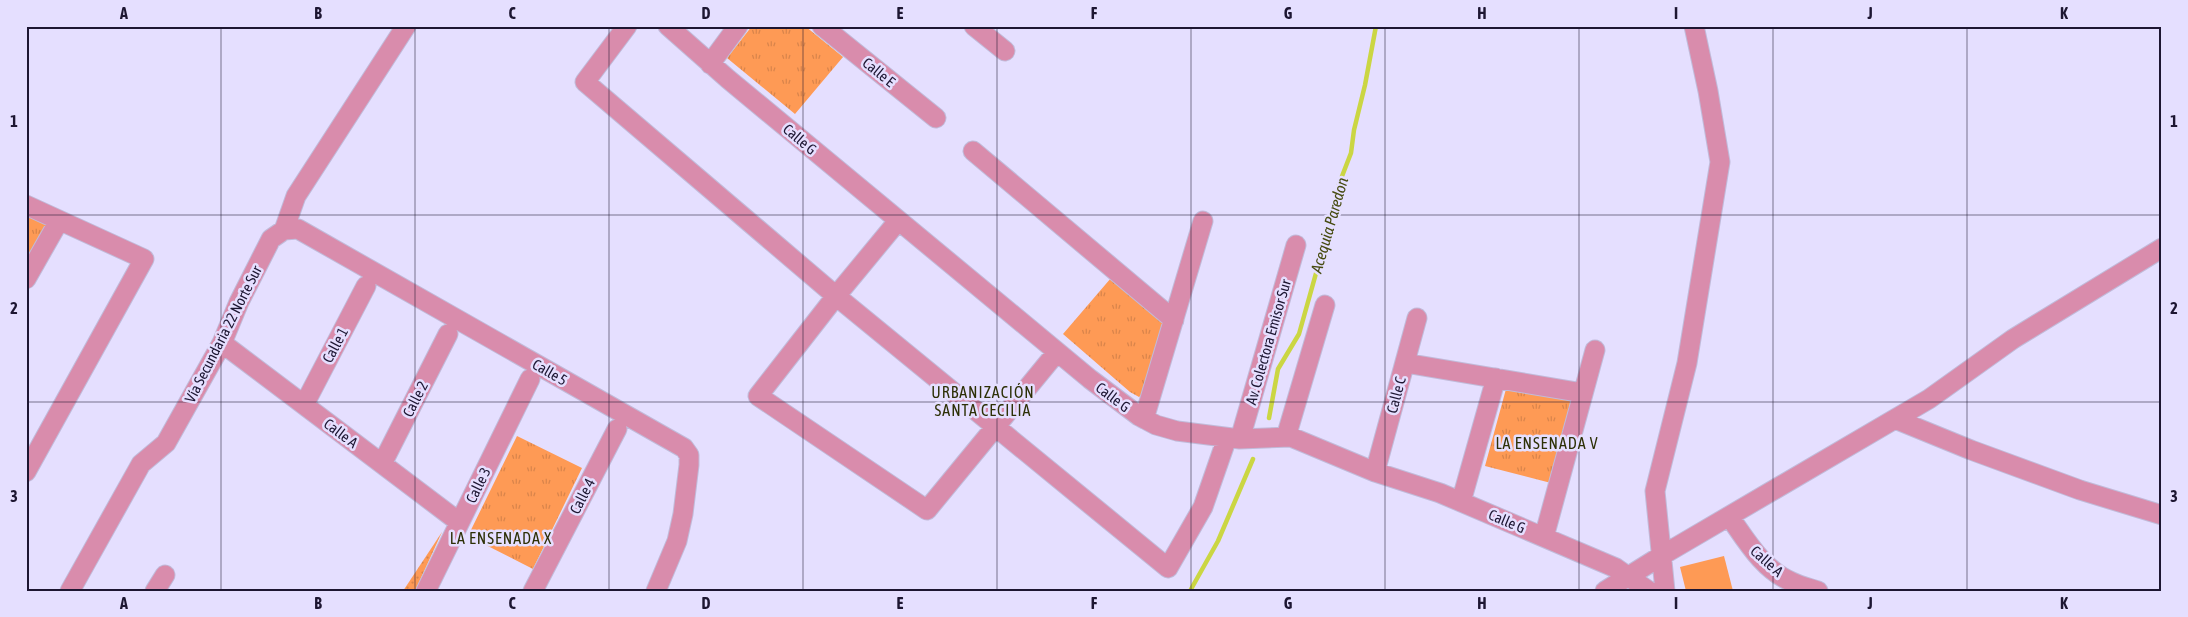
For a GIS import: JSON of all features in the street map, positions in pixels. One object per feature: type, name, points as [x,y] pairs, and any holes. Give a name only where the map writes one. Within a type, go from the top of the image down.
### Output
[{"type":"street","points":[[284,230],[296,196],[406,26]]},
{"type":"street","points":[[627,26],[585,82],[836,296],[996,426]]},
{"type":"street","name":"Calle G","points":[[668,26],[710,64],[898,221],[1118,402],[1144,419],[1176,431],[1234,438],[1291,437],[1376,472],[1461,502],[1544,537],[1616,568],[1649,591]]},
{"type":"street","points":[[710,64],[738,26]]},
{"type":"street","name":"Calle E","points":[[822,26],[936,118]]},
{"type":"street","points":[[974,26],[1005,51]]},
{"type":"street","points":[[1664,591],[1655,491],[1687,363],[1720,162],[1708,91],[1694,26]]},
{"type":"street","points":[[973,151],[1174,320]]},
{"type":"street","points":[[26,206],[144,260],[26,472]]},
{"type":"street","points":[[26,278],[59,221]]},
{"type":"street","points":[[898,221],[836,296],[758,396],[927,510],[1057,352]]},
{"type":"street","points":[[1144,419],[1203,221]]},
{"type":"street","name":"Calle 5","points":[[284,230],[298,229],[684,448],[689,455],[689,465],[683,514],[677,541],[656,591]]},
{"type":"street","name":"Vía Secundaria 22 Norte Sur","points":[[70,591],[141,464],[166,443],[222,342],[239,302],[271,239],[284,230]]},
{"type":"street","name":"Av. Colectora Emisor Sur","points":[[996,426],[1168,568],[1204,507],[1234,438],[1296,245]]},
{"type":"street","points":[[1605,591],[1661,556],[1929,399],[2013,339],[2162,248]]},
{"type":"street","name":"Calle 1","points":[[304,405],[366,286]]},
{"type":"street","points":[[1286,438],[1325,305]]},
{"type":"street","name":"Calle C","points":[[1376,472],[1417,318]]},
{"type":"street","name":"Calle 2","points":[[382,464],[448,334]]},
{"type":"street","name":"Calle A","points":[[222,342],[460,522]]},
{"type":"street","points":[[1544,537],[1595,350]]},
{"type":"street","points":[[1405,363],[1583,393]]},
{"type":"street","points":[[1461,502],[1496,378]]},
{"type":"street","name":"Calle 3","points":[[426,591],[530,379]]},
{"type":"street","points":[[1895,419],[1970,450],[2080,490],[2162,516]]},
{"type":"street","name":"Calle 4","points":[[534,591],[617,428]]},
{"type":"street","name":"Calle A","points":[[1729,516],[1753,551],[1770,567],[1791,582],[1818,591]]},
{"type":"green space","points":[[752,26],[805,26],[843,57],[795,114],[727,58]]},
{"type":"green space","points":[[26,214],[44,222],[47,226],[26,267]]},
{"type":"green space","points":[[1111,278],[1166,319],[1145,392],[1139,397],[1130,392],[1063,334]]},
{"type":"green space","points":[[1506,389],[1566,398],[1573,404],[1551,483],[1485,466]]},
{"type":"green space","points":[[517,436],[582,468],[533,569],[468,536]]},
{"type":"green space","points":[[442,532],[415,591],[403,591]]},
{"type":"green space","points":[[1724,556],[1733,591],[1686,591],[1680,567]]},
{"type":"waterway","name":"Acequia Paredon","points":[[1269,418],[1278,369],[1299,334],[1334,209],[1339,184],[1351,153],[1376,26]]},
{"type":"waterway","name":"Acequia Paredon","points":[[1190,591],[1218,541],[1253,459]]},
{"type":"district","name":"URBANIZACIÓN SANTA CECILIA","points":[[983,401]]},
{"type":"district","name":"LA ENSENADA V","points":[[1547,443]]},
{"type":"district","name":"LA ENSENADA X","points":[[501,538]]}]
